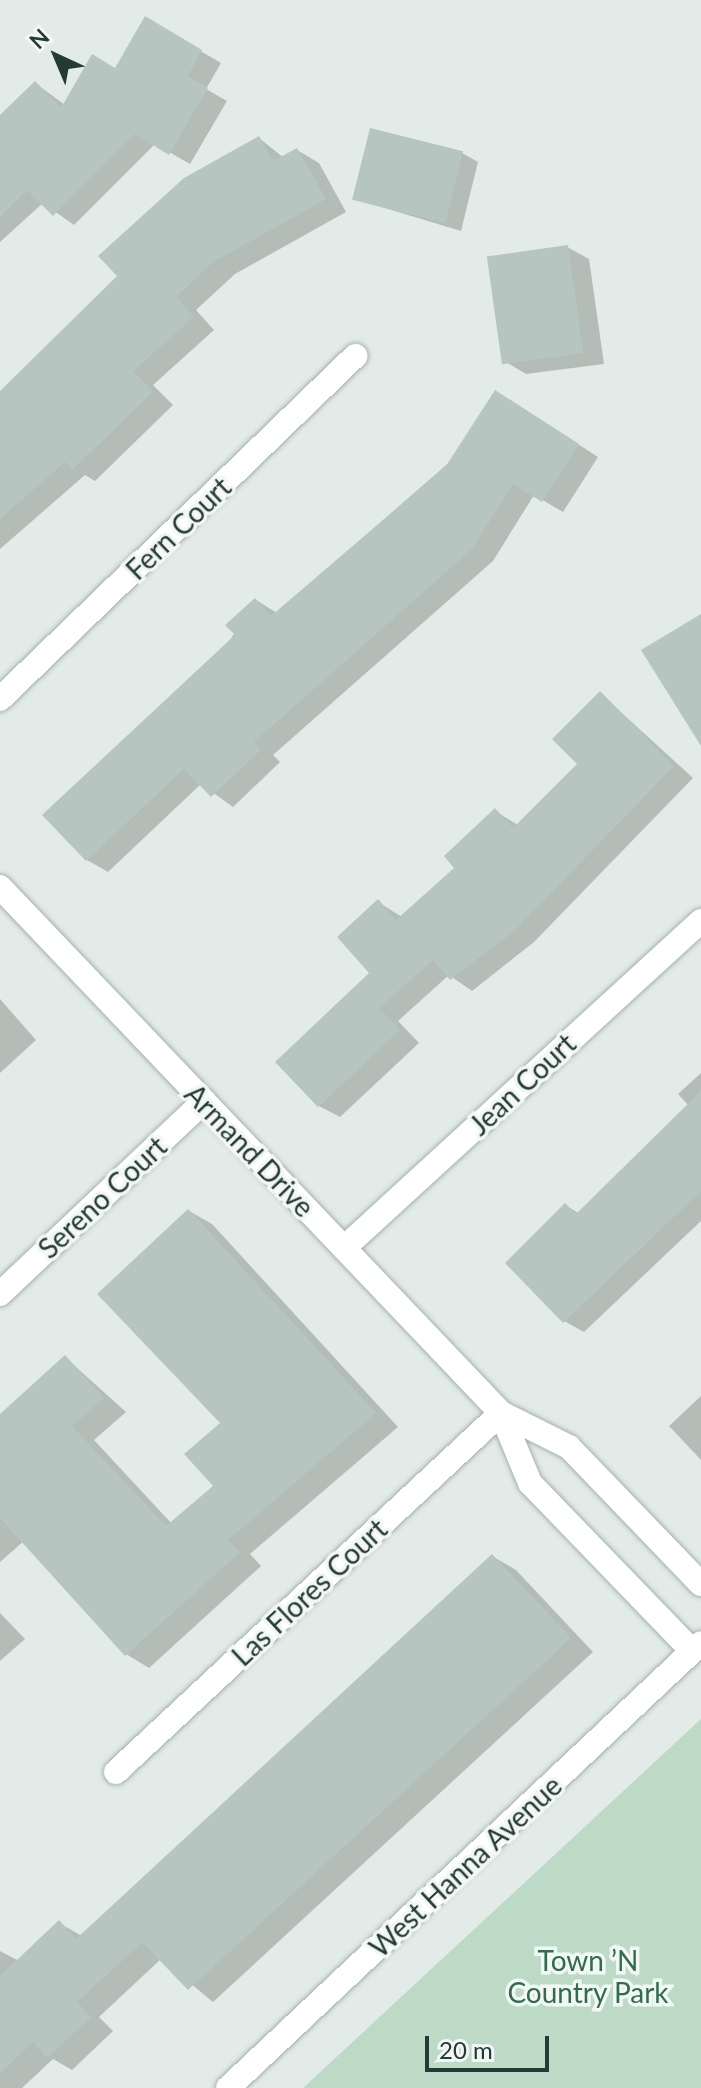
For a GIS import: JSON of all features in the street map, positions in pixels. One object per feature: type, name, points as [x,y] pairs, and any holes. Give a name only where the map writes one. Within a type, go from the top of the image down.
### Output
[{"type":"street","name":"Fern Court","points":[[0,699],[355,356]]},
{"type":"street","name":"Armand Drive","points":[[0,887],[501,1413],[569,1447],[701,1584]]},
{"type":"street","name":"Jean Court","points":[[344,1248],[701,921]]},
{"type":"street","name":"Sereno Court","points":[[0,1294],[204,1101]]},
{"type":"street","name":"Armand Drive","points":[[501,1413],[530,1483],[697,1647]]},
{"type":"street","name":"Las Flores Court","points":[[116,1772],[501,1413]]},
{"type":"street","name":"West Hanna Avenue","points":[[228,2088],[697,1647]]},
{"type":"green space","name":"Town ’N Country Park","points":[[701,1719],[701,2088],[303,2088]]},
{"type":"building","points":[[145,16],[202,50],[188,76],[208,88],[169,155],[135,134],[53,216],[27,190],[0,217],[0,115],[35,81],[61,108],[92,54],[115,68]]},
{"type":"building","points":[[370,128],[463,151],[445,223],[352,200]]},
{"type":"building","points":[[259,136],[273,161],[297,148],[326,199],[213,262],[176,297],[194,317],[133,371],[153,392],[72,470],[65,462],[0,519],[0,391],[117,276],[98,256],[184,178]]},
{"type":"building","points":[[568,245],[583,353],[502,364],[487,256]]},
{"type":"building","points":[[495,390],[579,444],[542,502],[513,484],[472,549],[254,742],[261,750],[211,797],[184,769],[86,861],[42,815],[235,635],[225,625],[255,598],[271,616],[446,466]]},
{"type":"building","points":[[701,614],[701,746],[641,650]]},
{"type":"building","points":[[600,691],[674,766],[514,931],[450,980],[433,960],[379,1008],[400,1030],[318,1107],[275,1062],[369,973],[337,937],[378,899],[396,920],[454,868],[444,856],[495,808],[513,828],[577,764],[552,739]]},
{"type":"building","points":[[701,1091],[701,1191],[563,1323],[505,1263],[565,1203],[576,1214]]},
{"type":"building","points":[[188,1209],[376,1413],[228,1540],[240,1552],[125,1656],[0,1518],[0,1414],[65,1355],[104,1398],[72,1426],[166,1526],[213,1486],[184,1454],[220,1423],[97,1294]]},
{"type":"building","points":[[492,1554],[571,1638],[188,1990],[142,1942],[77,2002],[91,2017],[47,2058],[33,2042],[0,2073],[0,1976],[59,1920],[76,1939]]}]
